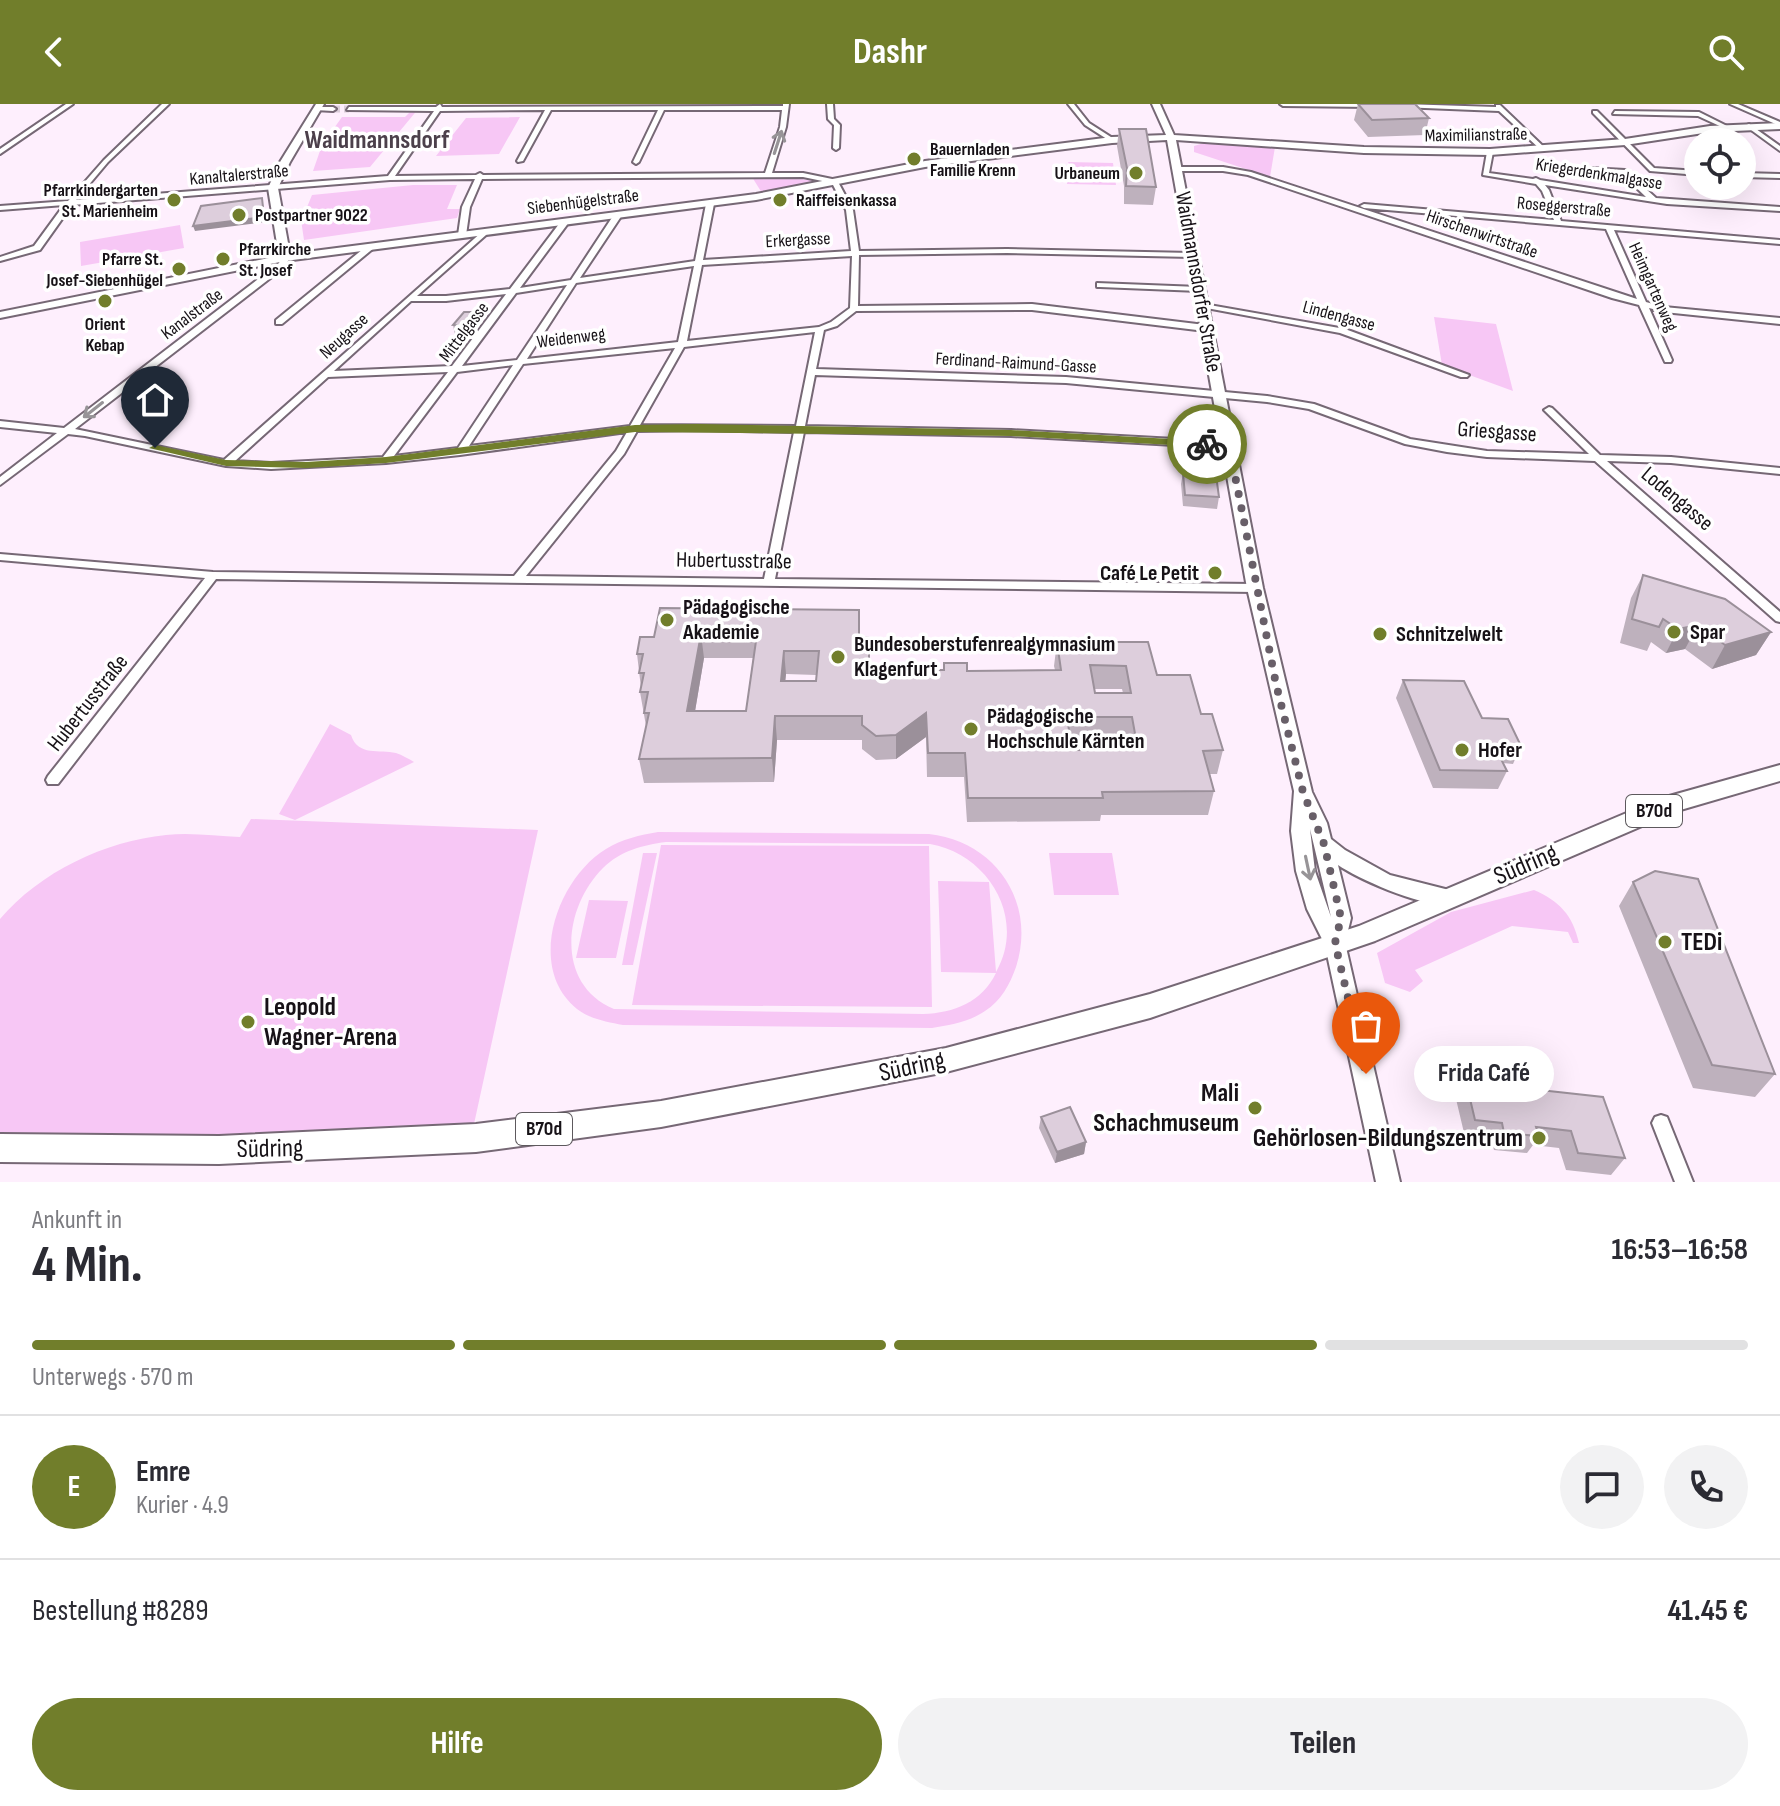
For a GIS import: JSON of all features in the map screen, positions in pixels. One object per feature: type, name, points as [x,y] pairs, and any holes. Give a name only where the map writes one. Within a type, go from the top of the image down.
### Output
[{"type":"main road","name":"Südring","points":[[0,1148],[219,1150],[343,1147],[476,1138],[661,1114],[946,1060],[1150,1006],[1366,934],[1670,804],[1780,773]]},
{"type":"street","points":[[0,152],[70,104]]},
{"type":"street","points":[[0,259],[37,248],[67,206],[106,161],[166,104]]},
{"type":"street","points":[[830,104],[831,119],[837,125],[836,148]]},
{"type":"street","points":[[1071,104],[1087,124],[1112,140]]},
{"type":"street","name":"Waidmannsdorfer Straße","points":[[1156,104],[1171,137],[1255,588],[1303,792],[1324,844],[1341,918],[1335,943]]},
{"type":"street","points":[[1283,104],[1377,105]]},
{"type":"street","name":"Maximilianstraße","points":[[1733,104],[1780,125]]},
{"type":"street","points":[[1391,105],[1499,107],[1543,149]]},
{"type":"street","points":[[349,109],[786,106],[768,174]]},
{"type":"street","points":[[285,258],[273,188],[318,107],[333,109]]},
{"type":"street","points":[[390,178],[439,108]]},
{"type":"street","points":[[636,162],[662,108]]},
{"type":"street","points":[[512,175],[549,109]]},
{"type":"street","points":[[1595,112],[1652,170],[1684,172]]},
{"type":"street","points":[[1615,113],[1699,114],[1726,127]]},
{"type":"street","name":"Maximilianstraße","points":[[1171,137],[1364,150],[1490,152],[1625,142],[1726,127],[1780,125]]},
{"type":"street","points":[[1749,126],[1780,149]]},
{"type":"street","name":"Siebenhügelstraße","points":[[0,315],[285,258],[710,204],[925,164],[1112,140],[1171,137]]},
{"type":"street","name":"Kriegerdenkmalgasse","points":[[1490,152],[1485,174],[1654,200],[1780,209]]},
{"type":"street","name":"Hirschenwirtstraße","points":[[1177,169],[1237,170],[1645,305],[1780,321]]},
{"type":"street","points":[[1570,169],[1623,171],[1654,200]]},
{"type":"street","name":"Kanaltalerstraße","points":[[0,208],[67,206],[390,178],[480,175],[768,174],[811,175],[835,181]]},
{"type":"street","points":[[462,235],[466,207],[480,175]]},
{"type":"street","points":[[1756,176],[1780,176]]},
{"type":"street","points":[[1766,176],[1780,187]]},
{"type":"street","points":[[1536,180],[1545,190],[1558,222]]},
{"type":"street","points":[[835,181],[849,213],[857,253],[854,309]]},
{"type":"street","points":[[518,579],[598,481],[635,428],[683,341],[710,204]]},
{"type":"street","name":"Roseggerstraße","points":[[1345,204],[1780,242]]},
{"type":"street","points":[[460,452],[618,215]]},
{"type":"street","name":"Mittelgasse","points":[[386,460],[565,222]]},
{"type":"street","name":"Heimgartenweg","points":[[1609,227],[1668,360]]},
{"type":"street","name":"Neugasse","points":[[226,463],[483,233]]},
{"type":"street","points":[[279,322],[371,247]]},
{"type":"street","name":"Erkergasse","points":[[409,299],[514,292],[699,263],[857,253],[1030,250],[1192,255]]},
{"type":"street","name":"Kanalstraße","points":[[0,482],[283,264],[285,258]]},
{"type":"street","points":[[1100,285],[1199,289]]},
{"type":"street","name":"Lindengasse","points":[[1201,305],[1342,331],[1464,375]]},
{"type":"street","points":[[769,581],[820,329],[834,324],[854,309],[1032,307],[1205,328]]},
{"type":"street","name":"Weidenweg","points":[[326,374],[456,369],[683,341],[820,329]]},
{"type":"street","name":"Ferdinand-Raimund-Gasse","points":[[811,372],[1066,380],[1219,395]]},
{"type":"street","name":"Griesgasse","points":[[1219,395],[1311,406],[1408,442],[1447,449],[1780,471]]},
{"type":"street","name":"Lodengasse","points":[[1549,410],[1597,457],[1780,618]]},
{"type":"street","points":[[0,424],[85,433],[226,463],[283,466],[386,460],[635,428],[1011,433],[1229,445]]},
{"type":"street","name":"Hubertusstraße","points":[[0,557],[213,575],[1255,588]]},
{"type":"street","name":"Hubertusstraße","points":[[53,780],[213,575]]},
{"type":"street","name":"Waidmannsdorfer Straße","points":[[1303,792],[1299,823],[1315,905],[1319,920],[1335,943],[1388,1182]]},
{"type":"street","points":[[1324,844],[1346,864],[1374,877],[1406,889],[1450,898]]},
{"type":"street","points":[[1661,1123],[1684,1182]]},
{"type":"shaded area","points":[[414,108],[419,108],[370,167],[313,171],[322,145],[342,117],[405,117]]},
{"type":"shaded area","points":[[520,117],[499,154],[436,156],[466,118]]},
{"type":"shaded area","points":[[1204,143],[1275,147],[1270,177],[1194,152],[1194,146]]},
{"type":"shaded area","points":[[1068,162],[1113,163],[1116,185],[1067,184],[1066,169],[1072,169]]},
{"type":"shaded area","points":[[752,177],[819,180],[762,193]]},
{"type":"shaded area","points":[[413,185],[457,185],[447,209],[460,209],[457,218],[304,240],[300,213],[305,212],[312,195]]},
{"type":"shaded area","points":[[180,225],[184,248],[81,266],[80,242]]},
{"type":"shaded area","points":[[1434,317],[1496,324],[1513,391],[1442,365]]},
{"type":"shaded area","points":[[330,724],[351,735],[359,747],[396,753],[414,762],[295,820],[279,814]]},
{"type":"shaded area","name":"Leopold Wagner-Arena","points":[[251,819],[538,830],[474,1124],[308,1134],[0,1136],[0,919],[16,902],[54,873],[97,852],[143,838],[166,835],[240,837]]},
{"type":"shaded area","points":[[658,832],[929,834],[953,839],[991,862],[1015,898],[1021,920],[1021,943],[1011,980],[996,1002],[979,1015],[932,1028],[623,1025],[593,1018],[577,1009],[561,991],[553,970],[551,948],[554,924],[562,901],[589,862],[606,849],[631,838]],"holes":[[[666,842],[930,844],[951,850],[985,875],[996,892],[1004,910],[1007,931],[996,972],[989,882],[938,881],[941,972],[996,973],[983,992],[956,1008],[923,1014],[614,1009],[595,997],[582,982],[574,964],[571,944],[580,903],[603,868],[632,850]]]},
{"type":"shaded area","points":[[661,845],[929,846],[932,1007],[632,1005]]},
{"type":"shaded area","points":[[643,853],[657,853],[633,965],[622,965]]},
{"type":"shaded area","points":[[1049,853],[1112,853],[1119,895],[1054,895]]},
{"type":"shaded area","points":[[1534,890],[1564,910],[1573,924],[1579,943],[1573,943],[1568,932],[1512,926],[1415,970],[1423,981],[1410,992],[1385,983],[1377,953],[1451,912]]},
{"type":"shaded area","points":[[589,900],[628,901],[616,958],[576,958]]},
{"type":"building","points":[[1358,104],[1415,104],[1429,118],[1372,120]]},
{"type":"building","points":[[1119,129],[1146,129],[1156,187],[1126,186],[1127,168]]},
{"type":"building","points":[[262,198],[264,217],[193,226],[201,206]]},
{"type":"building","points":[[464,312],[478,312],[468,326],[453,325]]},
{"type":"building","points":[[1183,473],[1216,475],[1219,497],[1185,495]]},
{"type":"building","points":[[1643,575],[1725,599],[1771,632],[1725,645],[1698,625],[1678,629],[1663,619],[1659,627],[1632,619]]},
{"type":"building","name":"Pädagogische Hochschule Kärnten","points":[[660,608],[859,610],[859,637],[869,638],[869,670],[944,670],[944,663],[967,663],[967,671],[1061,670],[1057,642],[1148,642],[1157,675],[1190,675],[1201,714],[1212,714],[1223,750],[1203,751],[1214,791],[1102,792],[1103,798],[968,798],[965,753],[928,753],[926,713],[896,735],[876,736],[862,725],[862,716],[775,716],[772,758],[639,759],[649,713],[644,713],[648,692],[640,692],[644,673],[639,673],[643,654],[637,654],[640,637],[654,637]],"holes":[[[701,634],[757,634],[746,711],[687,711]],[[784,651],[819,651],[816,681],[781,681]],[[1090,665],[1126,666],[1131,693],[1095,693]],[[1067,717],[1132,717],[1138,750],[1072,750]]]},
{"type":"building","name":"Hofer","points":[[1403,680],[1464,681],[1482,718],[1508,719],[1521,746],[1494,745],[1507,771],[1440,770]]},
{"type":"building","points":[[1655,871],[1698,879],[1775,1074],[1712,1065],[1633,882]]},
{"type":"building","points":[[1466,1082],[1603,1097],[1625,1158],[1578,1153],[1571,1131],[1536,1127],[1539,1136],[1504,1133],[1502,1123],[1475,1120]]},
{"type":"building","points":[[1070,1107],[1086,1142],[1057,1152],[1041,1117]]},
{"type":"tunnel","points":[[333,109],[349,109]]},
{"type":"way so far","points":[[1207,444],[1229,445],[1276,684],[1303,792],[1324,844],[1341,918],[1335,943],[1366,1074]]},
{"type":"place","name":"Bauernladen Familie Krenn","points":[[914,159]]},
{"type":"place","name":"Urbaneum","points":[[1136,173]]},
{"type":"place","name":"Pfarrkindergarten St. Marienheim","points":[[174,200]]},
{"type":"place","name":"Raiffeisenkassa","points":[[780,200]]},
{"type":"place","name":"Postpartner 9022","points":[[239,215]]},
{"type":"place","name":"Pfarrkirche St. Josef","points":[[223,259]]},
{"type":"place","name":"Pfarre St. Josef-Siebenhügel","points":[[179,269]]},
{"type":"place","name":"Orient Kebap","points":[[105,301]]},
{"type":"place","name":"Café Le Petit","points":[[1215,573]]},
{"type":"place","name":"Pädagogische Akademie","points":[[667,620]]},
{"type":"place","name":"Spar","points":[[1674,632]]},
{"type":"place","name":"Schnitzelwelt","points":[[1380,634]]},
{"type":"place","name":"Bundesoberstufenrealgymnasium Klagenfurt","points":[[838,657]]},
{"type":"place","name":"Pädagogische Hochschule Kärnten","points":[[971,729]]},
{"type":"place","name":"Hofer","points":[[1462,750]]},
{"type":"place","name":"TEDi","points":[[1665,942]]},
{"type":"place","name":"Leopold Wagner-Arena","points":[[248,1022]]},
{"type":"place","name":"Frida Café","points":[[1366,1074]]},
{"type":"place","name":"Mali Schachmuseum","points":[[1255,1108]]},
{"type":"place","name":"Gehörlosen-Bildungszentrum","points":[[1539,1138]]},
{"type":"district","name":"Waidmannsdorf","points":[[377,140]]},
{"type":"route","points":[[155,448],[226,463],[306,465],[460,452],[635,428],[698,427],[1011,433],[1207,444]]}]
